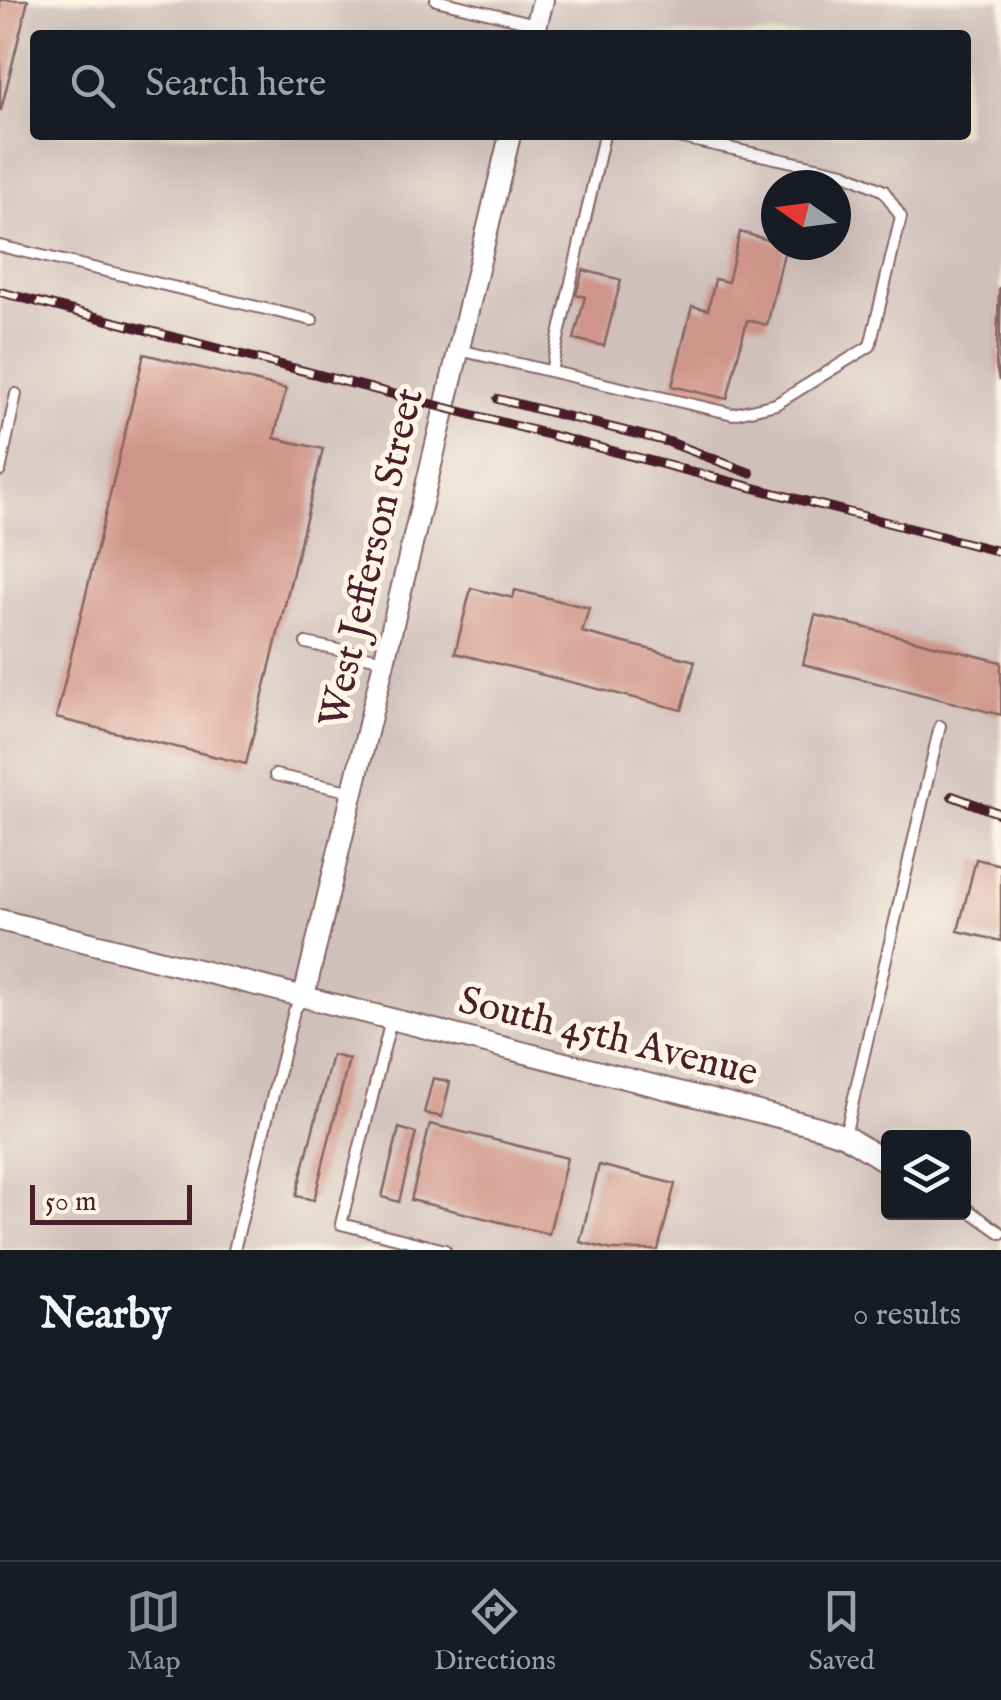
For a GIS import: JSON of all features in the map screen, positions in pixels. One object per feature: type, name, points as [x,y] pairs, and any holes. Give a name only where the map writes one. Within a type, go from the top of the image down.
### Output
[{"type":"street","points":[[536,30],[543,0]]},
{"type":"street","name":"West Jefferson Street","points":[[304,996],[509,140]]},
{"type":"street","name":"South 45th Avenue","points":[[0,920],[844,1136],[881,1159]]},
{"type":"lane","points":[[436,0],[536,30]]},
{"type":"lane","points":[[551,371],[603,140]]},
{"type":"lane","points":[[459,350],[733,414],[776,404],[870,346],[901,217],[884,190],[844,173],[691,140]]},
{"type":"lane","points":[[0,246],[312,320]]},
{"type":"lane","points":[[0,471],[16,394]]},
{"type":"lane","points":[[306,643],[384,660]]},
{"type":"lane","points":[[844,1136],[940,726]]},
{"type":"lane","points":[[276,776],[353,792]]},
{"type":"lane","points":[[234,1250],[294,1012],[304,996]]},
{"type":"lane","points":[[392,1019],[341,1224],[446,1250]]},
{"type":"lane","points":[[971,1211],[1001,1233]]},
{"type":"shaded area","points":[[0,0],[1001,0],[1001,1250],[0,1250]]},
{"type":"building","points":[[0,0],[28,0],[1,110],[0,110]]},
{"type":"building","points":[[740,232],[761,238],[761,260],[782,260],[767,325],[747,320],[727,399],[672,386],[692,306],[708,310],[715,279],[728,282]]},
{"type":"building","points":[[583,270],[621,280],[604,346],[574,339],[585,297],[576,295]]},
{"type":"building","points":[[1001,288],[999,381],[996,366]]},
{"type":"building","points":[[144,354],[286,389],[274,438],[323,449],[246,764],[56,718]]},
{"type":"building","points":[[471,588],[513,598],[515,590],[589,608],[582,632],[695,661],[682,710],[455,653]]},
{"type":"building","points":[[815,615],[1001,662],[1001,715],[803,664]]},
{"type":"building","points":[[976,859],[1001,865],[1001,941],[958,931]]},
{"type":"building","points":[[332,1055],[349,1059],[314,1200],[296,1196]]},
{"type":"building","points":[[433,1078],[450,1082],[442,1117],[424,1113]]},
{"type":"building","points":[[430,1124],[567,1158],[549,1234],[411,1200]]},
{"type":"building","points":[[399,1128],[416,1133],[399,1202],[382,1197]]},
{"type":"building","points":[[599,1165],[675,1184],[658,1250],[612,1250],[580,1242]]},
{"type":"railway","points":[[0,292],[1001,552]]},
{"type":"railway","points":[[498,399],[669,442],[750,473]]},
{"type":"railway","points":[[952,796],[1001,814]]}]
